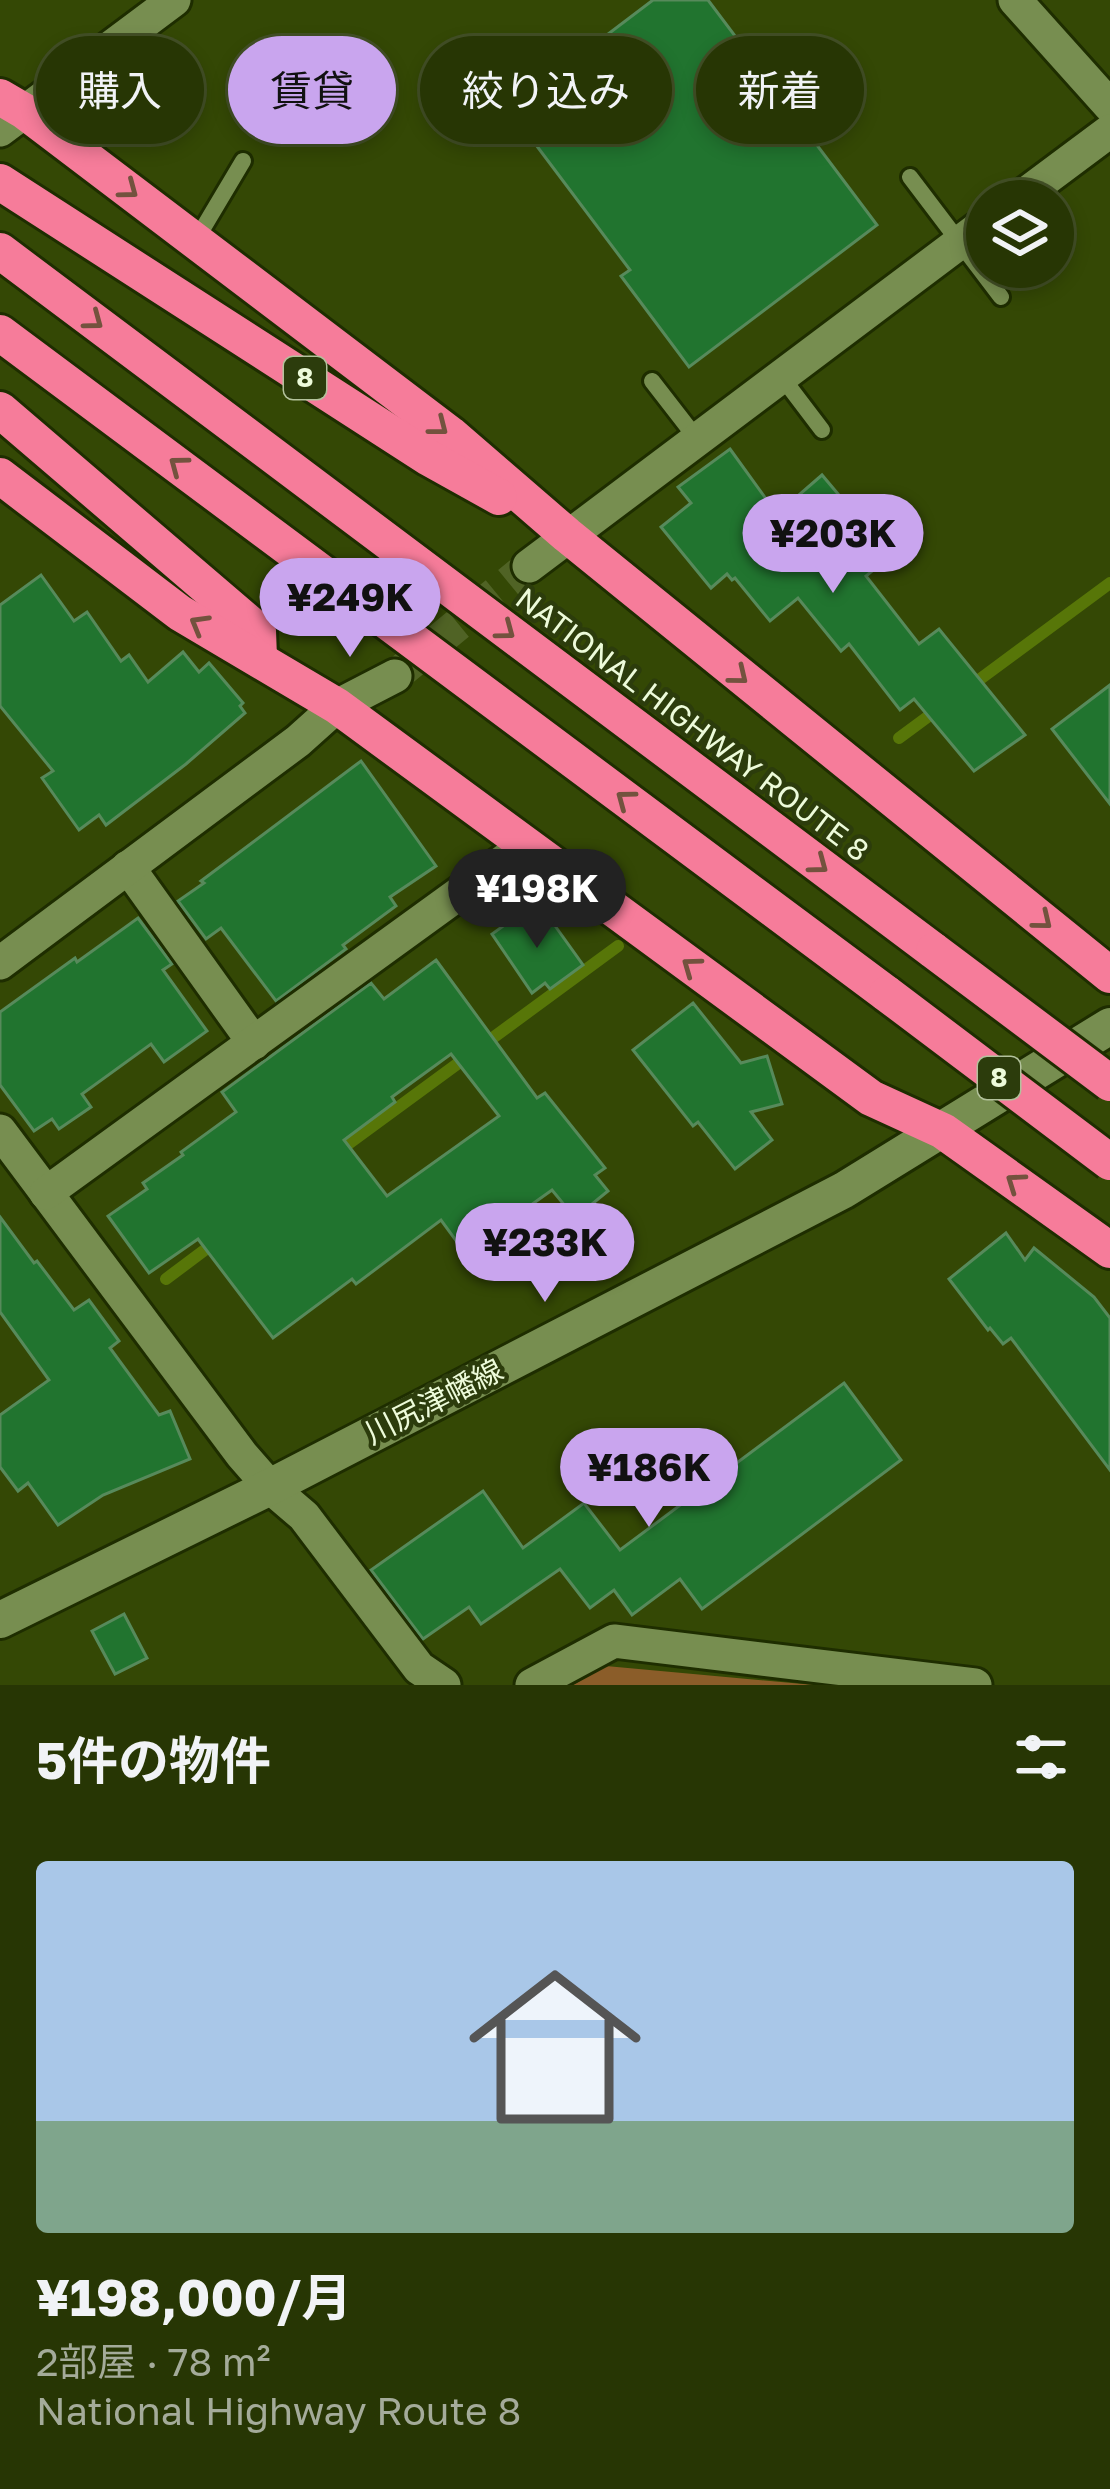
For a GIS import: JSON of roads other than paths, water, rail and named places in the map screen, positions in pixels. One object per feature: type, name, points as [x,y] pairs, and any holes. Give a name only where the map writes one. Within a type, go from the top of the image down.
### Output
[{"type":"highway","points":[[8,113],[195,241],[450,434],[567,535],[1110,975]]},
{"type":"highway","name":"8","points":[[0,182],[429,458],[498,497],[522,496]]},
{"type":"highway","name":"NATIONAL HIGHWAY ROUTE 8","points":[[0,251],[1110,1083]]},
{"type":"highway","name":"8","points":[[0,333],[1110,1162]]},
{"type":"highway","points":[[0,410],[258,631],[259,658]]},
{"type":"highway","points":[[0,476],[180,613],[338,706],[871,1098],[943,1131],[1110,1250]]},
{"type":"main road","name":"川尻津幡線","points":[[0,1620],[270,1487],[844,1190],[1110,1026]]},
{"type":"street","points":[[8,113],[174,0]]},
{"type":"street","points":[[1015,0],[1110,106]]},
{"type":"street","points":[[1044,180],[1110,131]]},
{"type":"street","points":[[529,566],[966,238]]},
{"type":"street","points":[[0,963],[298,741],[338,706],[395,676]]},
{"type":"street","points":[[46,1193],[526,845]]},
{"type":"street","points":[[128,868],[254,1042]]},
{"type":"street","points":[[0,1131],[242,1455],[304,1516],[419,1668],[442,1685]]},
{"type":"street","points":[[532,1685],[614,1641],[975,1685]]},
{"type":"lane","points":[[195,241],[243,161]]},
{"type":"lane","points":[[910,177],[1001,297]]},
{"type":"lane","points":[[781,376],[822,430]]},
{"type":"lane","points":[[652,381],[697,439]]},
{"type":"waterway","points":[[968,688],[1110,583]]},
{"type":"waterway","points":[[899,738],[941,707]]},
{"type":"waterway","points":[[336,1153],[618,946]]},
{"type":"waterway","points":[[166,1279],[218,1240]]},
{"type":"tunnel","points":[[395,676],[529,566]]}]
